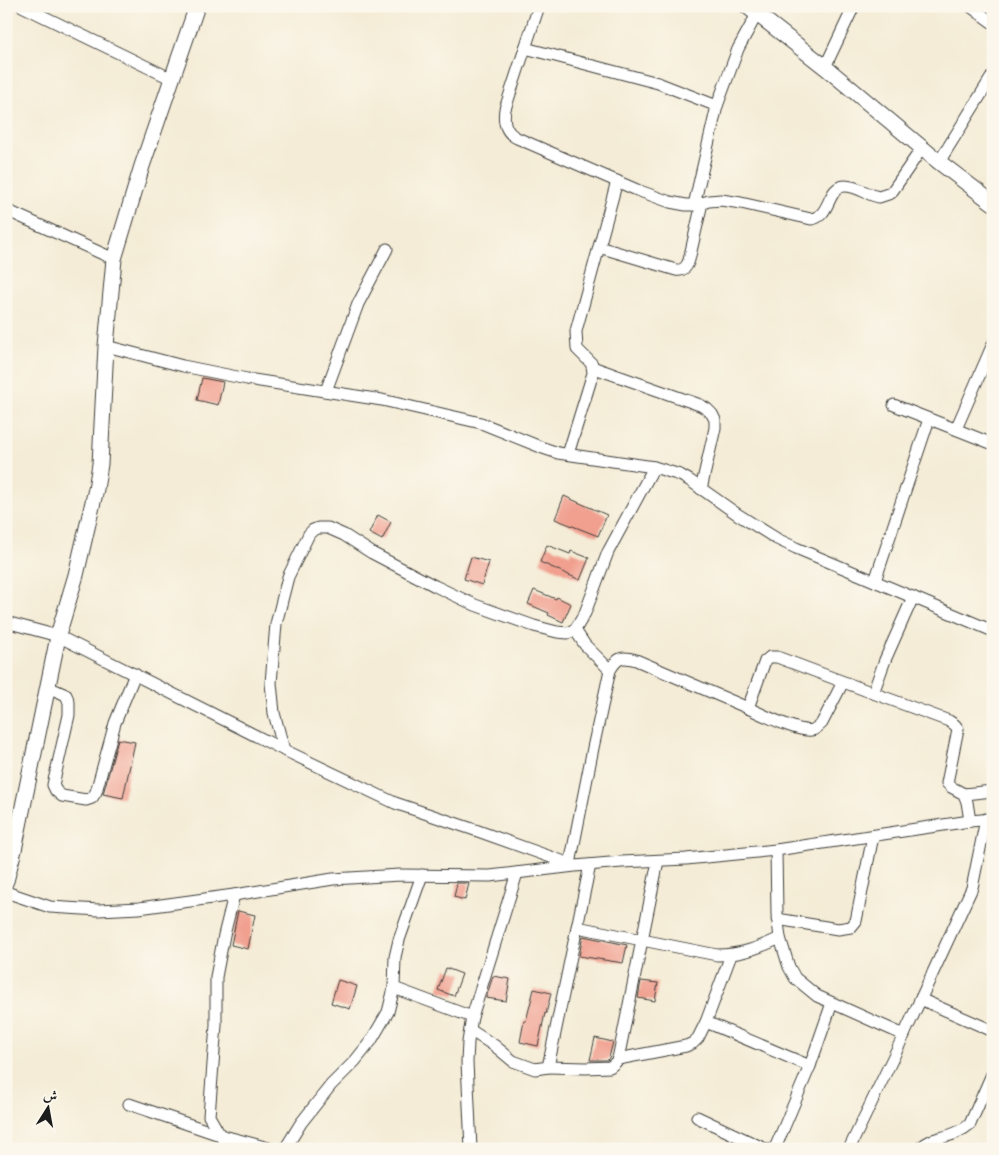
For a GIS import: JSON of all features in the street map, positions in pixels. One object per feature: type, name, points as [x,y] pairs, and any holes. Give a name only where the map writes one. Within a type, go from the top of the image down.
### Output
[{"type":"street","points":[[22,6],[172,79]]},
{"type":"street","points":[[6,881],[58,636],[76,575],[96,489],[100,464],[106,346],[114,258],[142,166],[197,6]]},
{"type":"street","points":[[539,6],[505,109],[504,115],[507,130],[517,138],[670,202],[686,205],[721,200],[816,219],[824,212],[837,188],[842,186],[849,186],[879,197],[891,193],[922,148]]},
{"type":"street","points":[[825,67],[854,6]]},
{"type":"street","points":[[970,6],[993,24]]},
{"type":"street","points":[[599,247],[680,271],[686,267],[690,260],[698,204],[717,106],[752,10],[825,67],[939,162],[993,203]]},
{"type":"street","points":[[525,48],[658,83],[717,106]]},
{"type":"street","points":[[939,162],[993,75]]},
{"type":"street","points":[[568,454],[592,378],[592,367],[588,359],[577,349],[576,331],[617,181]]},
{"type":"street","points":[[6,210],[114,258]]},
{"type":"street","points":[[326,391],[358,304],[388,249]]},
{"type":"street","points":[[956,429],[993,344]]},
{"type":"street","points":[[106,346],[183,366],[246,379],[382,400],[482,423],[558,453],[654,467],[680,475],[690,480],[737,514],[796,548],[993,631]]},
{"type":"street","points":[[592,367],[689,401],[707,409],[712,414],[715,420],[715,428],[701,489]]},
{"type":"street","points":[[894,406],[993,444]]},
{"type":"street","points":[[875,581],[929,419]]},
{"type":"street","points":[[284,750],[274,713],[270,683],[276,624],[288,577],[309,534],[313,530],[328,528],[344,535],[372,553],[475,605],[534,626],[568,633],[575,630],[585,613],[608,552],[654,467]]},
{"type":"street","points":[[873,693],[885,660],[913,598]]},
{"type":"street","points":[[6,622],[58,636],[284,750],[395,803],[572,865]]},
{"type":"street","points":[[575,630],[585,645],[610,670]]},
{"type":"street","points":[[748,708],[765,661],[770,657],[777,657],[955,725],[958,729],[947,783],[964,794],[993,792]]},
{"type":"street","points":[[572,865],[593,748],[610,670],[620,658],[631,659],[805,730],[818,728],[822,723],[842,682]]},
{"type":"street","points":[[48,687],[66,695],[69,702],[69,714],[54,785],[62,796],[86,800],[92,798],[96,792],[115,723],[135,674]]},
{"type":"street","points":[[964,794],[970,821]]},
{"type":"street","points":[[6,892],[50,907],[99,910],[139,908],[333,879],[422,875],[490,876],[572,865],[686,859],[776,850],[989,819],[972,888],[849,1149]]},
{"type":"street","points":[[777,919],[838,928],[851,927],[856,921],[874,836]]},
{"type":"street","points":[[776,850],[777,919],[780,938],[789,967],[795,978],[817,996],[904,1035]]},
{"type":"street","points":[[470,1030],[495,1046],[513,1062],[535,1069],[548,1067],[610,1067],[615,1063],[618,1059],[628,1014],[658,860]]},
{"type":"street","points":[[548,1067],[590,865]]},
{"type":"street","points":[[471,1149],[467,1062],[472,1017],[517,873]]},
{"type":"street","points":[[284,1149],[301,1122],[330,1086],[355,1061],[371,1041],[388,1012],[394,988],[395,957],[399,940],[422,875]]},
{"type":"street","points":[[228,1149],[210,1116],[216,1025],[216,977],[234,895]]},
{"type":"street","points":[[577,927],[717,956],[732,956],[780,938]]},
{"type":"street","points":[[618,1059],[694,1043],[706,1022],[732,956]]},
{"type":"street","points":[[394,988],[472,1017]]},
{"type":"street","points":[[920,999],[993,1030]]},
{"type":"street","points":[[773,1149],[776,1146],[810,1066],[832,1003]]},
{"type":"street","points":[[706,1022],[810,1066]]},
{"type":"street","points":[[918,1149],[930,1141],[958,1133],[970,1124],[993,1072]]},
{"type":"street","points":[[129,1104],[220,1135],[272,1149]]},
{"type":"street","points":[[697,1117],[764,1149]]},
{"type":"building","points":[[202,378],[223,382],[218,405],[197,400]]},
{"type":"building","points":[[564,496],[607,515],[598,536],[555,519]]},
{"type":"building","points":[[378,515],[391,522],[382,540],[369,533]]},
{"type":"building","points":[[547,545],[570,554],[571,551],[589,558],[580,580],[540,562]]},
{"type":"building","points":[[471,557],[489,562],[482,585],[464,579]]},
{"type":"building","points":[[534,590],[556,599],[557,597],[571,604],[563,622],[548,615],[549,613],[528,604]]},
{"type":"building","points":[[118,739],[135,742],[123,798],[103,794]]},
{"type":"building","points":[[457,883],[469,883],[465,900],[454,897]]},
{"type":"building","points":[[238,911],[255,915],[248,949],[231,945]]},
{"type":"building","points":[[583,936],[627,945],[623,963],[579,956]]},
{"type":"building","points":[[446,968],[462,974],[454,996],[438,990]]},
{"type":"building","points":[[493,976],[510,979],[506,1001],[486,998]]},
{"type":"building","points":[[338,980],[357,986],[350,1009],[331,1003]]},
{"type":"building","points":[[641,981],[658,983],[655,1001],[638,998]]},
{"type":"building","points":[[534,989],[551,993],[538,1046],[520,1042]]},
{"type":"building","points":[[595,1038],[613,1042],[607,1060],[590,1060]]}]
